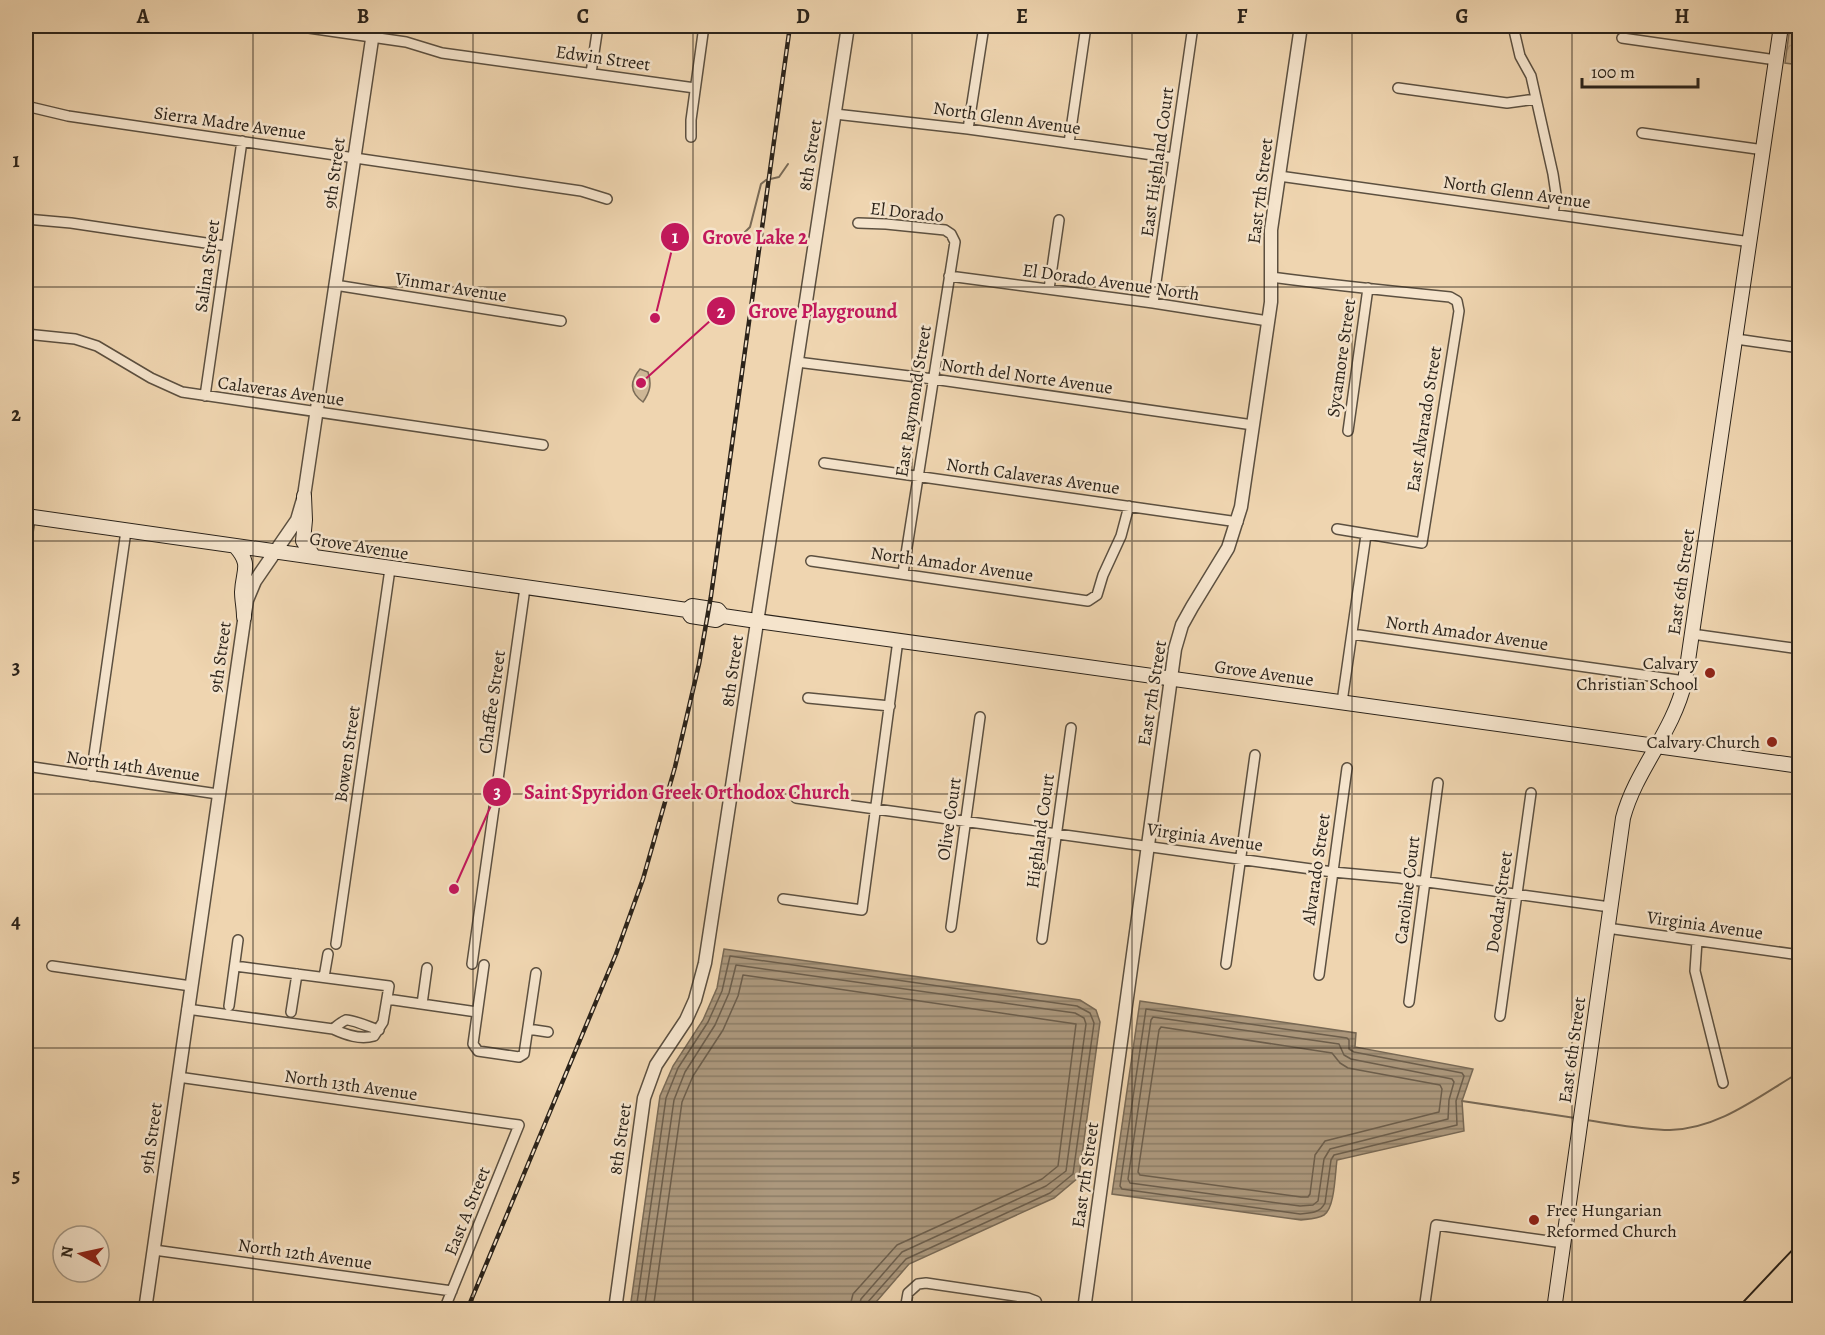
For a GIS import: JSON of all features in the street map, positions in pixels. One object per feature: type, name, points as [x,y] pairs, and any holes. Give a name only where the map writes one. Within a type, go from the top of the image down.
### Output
[{"type":"highway","points":[[1748,1310],[1800,1255]]},
{"type":"highway","points":[[1769,1310],[1800,1276]]},
{"type":"main road","name":"East 6th Street","points":[[1554,1310],[1618,840],[1626,806],[1677,708],[1685,681],[1781,26]]},
{"type":"main road","points":[[304,496],[303,541],[314,557]]},
{"type":"main road","name":"Grove Avenue","points":[[28,517],[687,610],[691,616],[716,620],[723,616],[1800,766]]},
{"type":"main road","points":[[235,546],[244,556],[246,568],[242,591],[244,616]]},
{"type":"street","name":"Edwin Street","points":[[295,26],[373,31],[442,53],[694,88]]},
{"type":"street","points":[[591,73],[598,26]]},
{"type":"street","points":[[691,137],[694,88],[704,26]]},
{"type":"street","name":"8th Street","points":[[615,1310],[644,1098],[656,1065],[686,1020],[702,980],[848,26]]},
{"type":"street","points":[[963,26],[983,27],[968,129]]},
{"type":"street","points":[[1069,143],[1086,26]]},
{"type":"street","name":"East Highland Court","points":[[1153,303],[1193,26]]},
{"type":"street","name":"East 7th Street","points":[[1084,1310],[1175,649],[1182,625],[1228,548],[1238,522],[1268,321],[1271,230],[1301,26]]},
{"type":"street","points":[[1514,26],[1520,56],[1530,76],[1536,99],[1556,194],[1554,213]]},
{"type":"street","name":"9th Street","points":[[146,1310],[244,616],[247,600],[255,581],[297,520],[304,496],[373,31]]},
{"type":"street","points":[[1622,38],[1776,60]]},
{"type":"street","points":[[1398,87],[1507,103],[1536,99]]},
{"type":"street","name":"Sierra Madre Avenue","points":[[26,106],[68,116],[580,191],[607,199]]},
{"type":"street","name":"North Glenn Avenue","points":[[835,114],[968,129],[1174,158]]},
{"type":"street","points":[[1642,134],[1764,150]]},
{"type":"street","name":"Salina Street","points":[[205,396],[242,141]]},
{"type":"street","name":"North Glenn Avenue","points":[[1279,176],[1751,242]]},
{"type":"street","points":[[26,219],[71,223],[226,246]]},
{"type":"street","points":[[1049,289],[1059,220]]},
{"type":"street","name":"El Dorado","points":[[858,223],[945,230],[951,234]]},
{"type":"street","name":"East Raymond Street","points":[[903,573],[955,242],[951,234]]},
{"type":"street","name":"El Dorado Avenue North","points":[[949,276],[1268,321]]},
{"type":"street","points":[[1271,277],[1368,288]]},
{"type":"street","name":"Vinmar Avenue","points":[[336,285],[561,321]]},
{"type":"street","name":"East Alvarado Street","points":[[1366,535],[1422,543],[1459,311],[1457,301],[1450,297],[1368,288]]},
{"type":"street","name":"Sycamore Street","points":[[1348,431],[1368,288]]},
{"type":"street","name":"Calaveras Avenue","points":[[26,334],[75,339],[97,346],[151,378],[182,392],[543,445]]},
{"type":"street","points":[[1736,339],[1800,348]]},
{"type":"street","name":"North del Norte Avenue","points":[[797,362],[1253,425]]},
{"type":"street","name":"North Calaveras Avenue","points":[[824,463],[1238,522]]},
{"type":"street","name":"North Amador Avenue","points":[[811,561],[1088,601],[1097,595],[1103,575],[1121,536],[1129,506]]},
{"type":"street","points":[[26,546],[28,517]]},
{"type":"street","points":[[1337,529],[1366,535],[1342,702]]},
{"type":"street","points":[[91,776],[126,531]]},
{"type":"street","name":"Bowen Street","points":[[336,944],[390,569]]},
{"type":"street","name":"Chaffee Street","points":[[472,964],[525,588]]},
{"type":"street","name":"North Amador Avenue","points":[[1352,633],[1685,681]]},
{"type":"street","points":[[1692,634],[1800,649]]},
{"type":"street","points":[[783,899],[862,910],[898,640]]},
{"type":"street","points":[[808,698],[890,706]]},
{"type":"street","name":"Olive Court","points":[[951,927],[980,717]]},
{"type":"street","name":"Highland Court","points":[[1042,939],[1071,728]]},
{"type":"street","points":[[1226,964],[1255,755]]},
{"type":"street","name":"North 14th Avenue","points":[[26,766],[218,794]]},
{"type":"street","name":"Alvarado Street","points":[[1319,975],[1347,768]]},
{"type":"street","name":"Caroline Court","points":[[1409,1002],[1438,783]]},
{"type":"street","name":"Deodar Street","points":[[1500,1016],[1531,793]]},
{"type":"street","name":"Virginia Avenue","points":[[796,798],[1333,872],[1425,881],[1610,906]]},
{"type":"street","name":"Virginia Avenue","points":[[1606,928],[1800,955]]},
{"type":"street","points":[[229,1006],[238,940]]},
{"type":"street","points":[[1697,941],[1695,971],[1723,1083]]},
{"type":"street","points":[[324,977],[328,954]]},
{"type":"street","points":[[484,965],[473,1044],[478,1051],[519,1057],[524,1054],[536,973]]},
{"type":"street","points":[[52,966],[191,986]]},
{"type":"street","points":[[187,1009],[333,1029],[366,1038],[375,1036],[383,1022],[389,986],[235,966]]},
{"type":"street","points":[[422,1004],[427,968]]},
{"type":"street","points":[[291,1012],[297,974]]},
{"type":"street","points":[[387,999],[477,1012]]},
{"type":"street","points":[[333,1029],[345,1020],[352,1020],[379,1030]]},
{"type":"street","points":[[356,1036],[361,1025]]},
{"type":"street","points":[[528,1029],[548,1032]]},
{"type":"street","name":"North 13th Avenue","points":[[178,1077],[519,1125]]},
{"type":"street","name":"East A Street","points":[[444,1310],[519,1125]]},
{"type":"street","points":[[1424,1310],[1436,1225],[1563,1243]]},
{"type":"street","name":"North 12th Avenue","points":[[154,1250],[452,1291]]},
{"type":"street","points":[[905,1310],[908,1293],[918,1284],[926,1283],[1028,1298],[1036,1301],[1039,1310]]},
{"type":"green space","points":[[1790,26],[1799,26],[1799,65],[1785,63]]},
{"type":"green space","points":[[640,369],[648,372],[650,380],[649,391],[643,402],[635,394],[632,386]]},
{"type":"water","points":[[724,949],[1080,1000],[1096,1010],[1100,1022],[1079,1177],[1054,1198],[909,1264],[870,1309],[630,1309],[660,1096],[673,1066],[703,1020],[717,988]]},
{"type":"water","points":[[1140,1001],[1356,1033],[1355,1047],[1473,1069],[1462,1101],[1464,1131],[1337,1160],[1334,1190],[1328,1211],[1313,1219],[1301,1220],[1112,1194]]},
{"type":"waterway","points":[[745,232],[750,227],[761,184],[766,180],[779,177],[788,164]]},
{"type":"waterway","points":[[1586,1120],[1649,1129],[1688,1128],[1722,1118],[1800,1072]]},
{"type":"waterway","points":[[1462,1101],[1575,1118]]},
{"type":"railway","points":[[467,1310],[616,954],[643,879],[675,767],[699,664],[711,596],[790,26]]},
{"type":"place","name":"Grove Lake 2","points":[[655,318]]},
{"type":"place","name":"Grove Playground","points":[[641,383]]},
{"type":"place","name":"Calvary Christian School","points":[[1710,673]]},
{"type":"place","name":"Calvary Church","points":[[1772,742]]},
{"type":"place","name":"Saint Spyridon Greek Orthodox Church","points":[[454,889]]},
{"type":"place","name":"Free Hungarian Reformed Church","points":[[1534,1220]]}]
